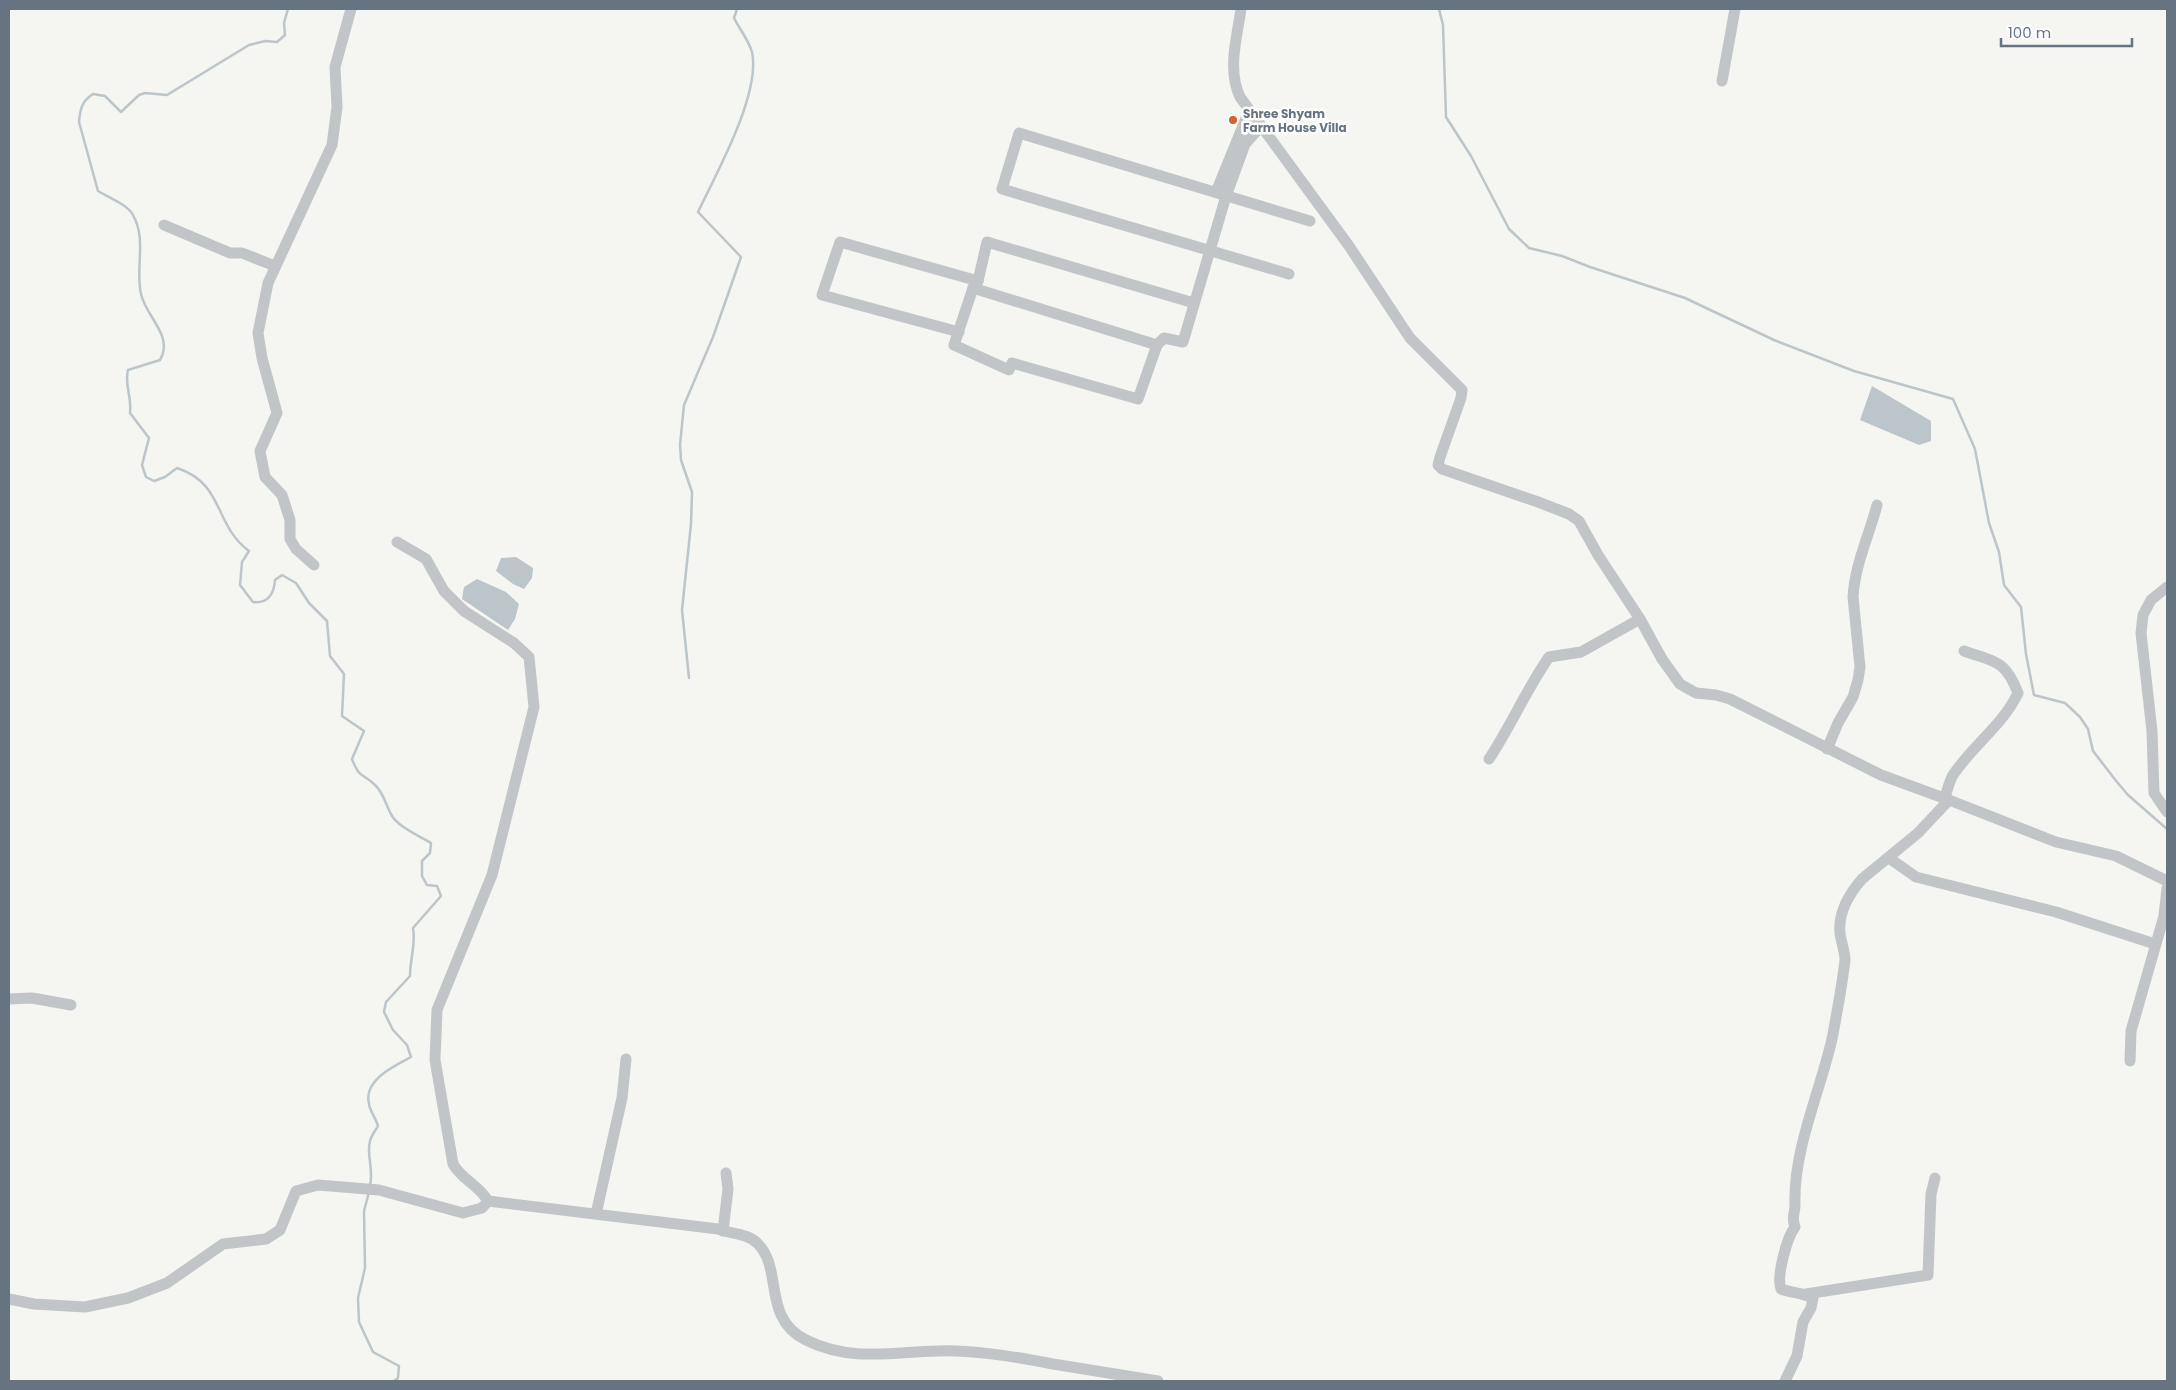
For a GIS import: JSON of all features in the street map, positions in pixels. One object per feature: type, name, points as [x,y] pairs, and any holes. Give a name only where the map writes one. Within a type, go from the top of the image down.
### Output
[{"type":"street","points":[[314,565],[296,549],[290,539],[290,520],[282,495],[265,477],[260,451],[278,413],[262,358],[258,333],[268,283],[332,145],[337,107],[335,67],[351,9]]},
{"type":"street","points":[[1241,9],[1234,54],[1233,80],[1249,111],[1349,246],[1410,338],[1462,390],[1463,393],[1438,465],[1464,478],[1538,502],[1574,517],[1584,527],[1598,555],[1640,619],[1671,673],[1687,689],[1696,693],[1716,695],[1730,699],[1881,775],[1947,798],[2056,842],[2116,856],[2167,881]]},
{"type":"street","points":[[1722,81],[1735,9]]},
{"type":"street","points":[[1194,303],[987,242],[976,285],[954,345],[1009,370],[1012,363],[1138,399],[1157,345],[1164,338],[1183,342],[1210,250],[1221,194],[1249,111]]},
{"type":"street","points":[[1221,194],[1245,144],[1261,126]]},
{"type":"street","points":[[1289,274],[1002,189],[1019,133],[1310,221]]},
{"type":"street","points":[[164,224],[230,252],[242,253],[275,266]]},
{"type":"street","points":[[959,332],[822,295],[840,242],[1157,345]]},
{"type":"street","points":[[1827,749],[1838,722],[1853,697],[1858,680],[1860,667],[1853,597],[1854,586],[1857,565],[1877,505]]},
{"type":"street","points":[[396,542],[426,559],[444,591],[464,611],[514,642],[529,657],[534,707],[492,875],[437,1010],[435,1060],[453,1164],[459,1174],[483,1192],[488,1201]]},
{"type":"street","points":[[2166,806],[2154,793],[2152,731],[2140,633],[2143,615],[2151,600],[2167,586]]},
{"type":"street","points":[[1489,759],[1529,685],[1549,657],[1581,652],[1640,619]]},
{"type":"street","points":[[1935,1178],[1931,1194],[1928,1275],[1806,1294],[1792,1293],[1781,1289],[1778,1282],[1787,1244],[1795,1227],[1792,1221],[1795,1206],[1793,1194],[1797,1167],[1832,1037],[1845,957],[1839,922],[1854,888],[1932,820],[1947,798],[1954,774],[1975,747],[2004,719],[2018,693],[2007,671],[1997,661],[1964,651]]},
{"type":"street","points":[[1889,858],[1916,877],[2056,912],[2155,944]]},
{"type":"street","points":[[2130,1061],[2131,1031],[2153,962],[2155,944],[2164,916],[2167,888]]},
{"type":"street","points":[[9,999],[32,998],[71,1005]]},
{"type":"street","points":[[596,1214],[620,1108],[626,1059]]},
{"type":"street","points":[[723,1231],[728,1188],[726,1173]]},
{"type":"street","points":[[9,1299],[34,1304],[85,1307],[128,1298],[167,1283],[223,1244],[266,1239],[280,1230],[296,1191],[318,1185],[379,1190],[463,1213],[482,1208],[488,1201]]},
{"type":"street","points":[[488,1201],[742,1235],[755,1241],[765,1252],[774,1298],[782,1316],[792,1330],[805,1340],[849,1354],[929,1353],[953,1350],[984,1353],[1158,1381]]},
{"type":"street","points":[[1786,1381],[1796,1356],[1803,1322],[1811,1308],[1813,1298],[1806,1294]]},
{"type":"shaded area","points":[[1872,386],[1931,421],[1931,441],[1919,445],[1860,420]]},
{"type":"shaded area","points":[[516,557],[533,568],[532,578],[524,589],[513,584],[496,571],[501,558]]},
{"type":"shaded area","points":[[477,579],[506,592],[519,604],[515,619],[508,630],[462,599],[464,587]]},
{"type":"waterway","points":[[288,9],[284,23],[285,35],[277,42],[265,41],[249,45],[167,95],[145,93],[139,95],[121,112],[105,96],[93,94],[82,106],[79,122],[98,191],[127,208],[137,224],[140,244],[139,274],[141,294],[164,343],[160,360],[128,370],[127,376],[130,413],[149,438],[142,465],[146,477],[154,481],[165,477],[177,468],[192,475],[203,484],[211,494],[229,529],[249,551],[242,562],[240,585],[253,602],[266,600],[272,594],[275,580],[282,575],[296,583],[309,603],[327,621],[330,656],[344,674],[342,716],[364,731],[352,759],[359,773],[378,788],[395,820],[404,828],[431,843],[430,853],[422,861],[422,876],[427,885],[437,886],[441,896],[413,928],[414,940],[410,976],[386,1002],[384,1012],[393,1030],[407,1045],[411,1057],[381,1075],[375,1081],[368,1095],[369,1104],[378,1126],[371,1137],[369,1146],[370,1186]]},
{"type":"waterway","points":[[689,678],[682,610],[691,524],[692,492],[681,460],[680,445],[684,405],[713,337],[741,257],[698,212],[735,134],[750,89],[753,69],[752,52],[734,18],[737,9]]},
{"type":"waterway","points":[[1439,9],[1443,25],[1446,117],[1471,156],[1509,229],[1529,248],[1562,256],[1685,298],[1774,340],[1854,371],[1953,399],[1975,449],[1989,523],[1999,552],[2004,585],[2021,607],[2026,654],[2034,695],[2065,703],[2080,717],[2088,729],[2093,751],[2117,782],[2128,795],[2167,829]]},
{"type":"waterway","points":[[369,1192],[364,1211],[365,1268],[358,1298],[359,1322],[373,1352],[399,1366],[398,1378],[394,1381]]},
{"type":"place","name":"Shree Shyam Farm House Villa","points":[[1233,120]]}]
